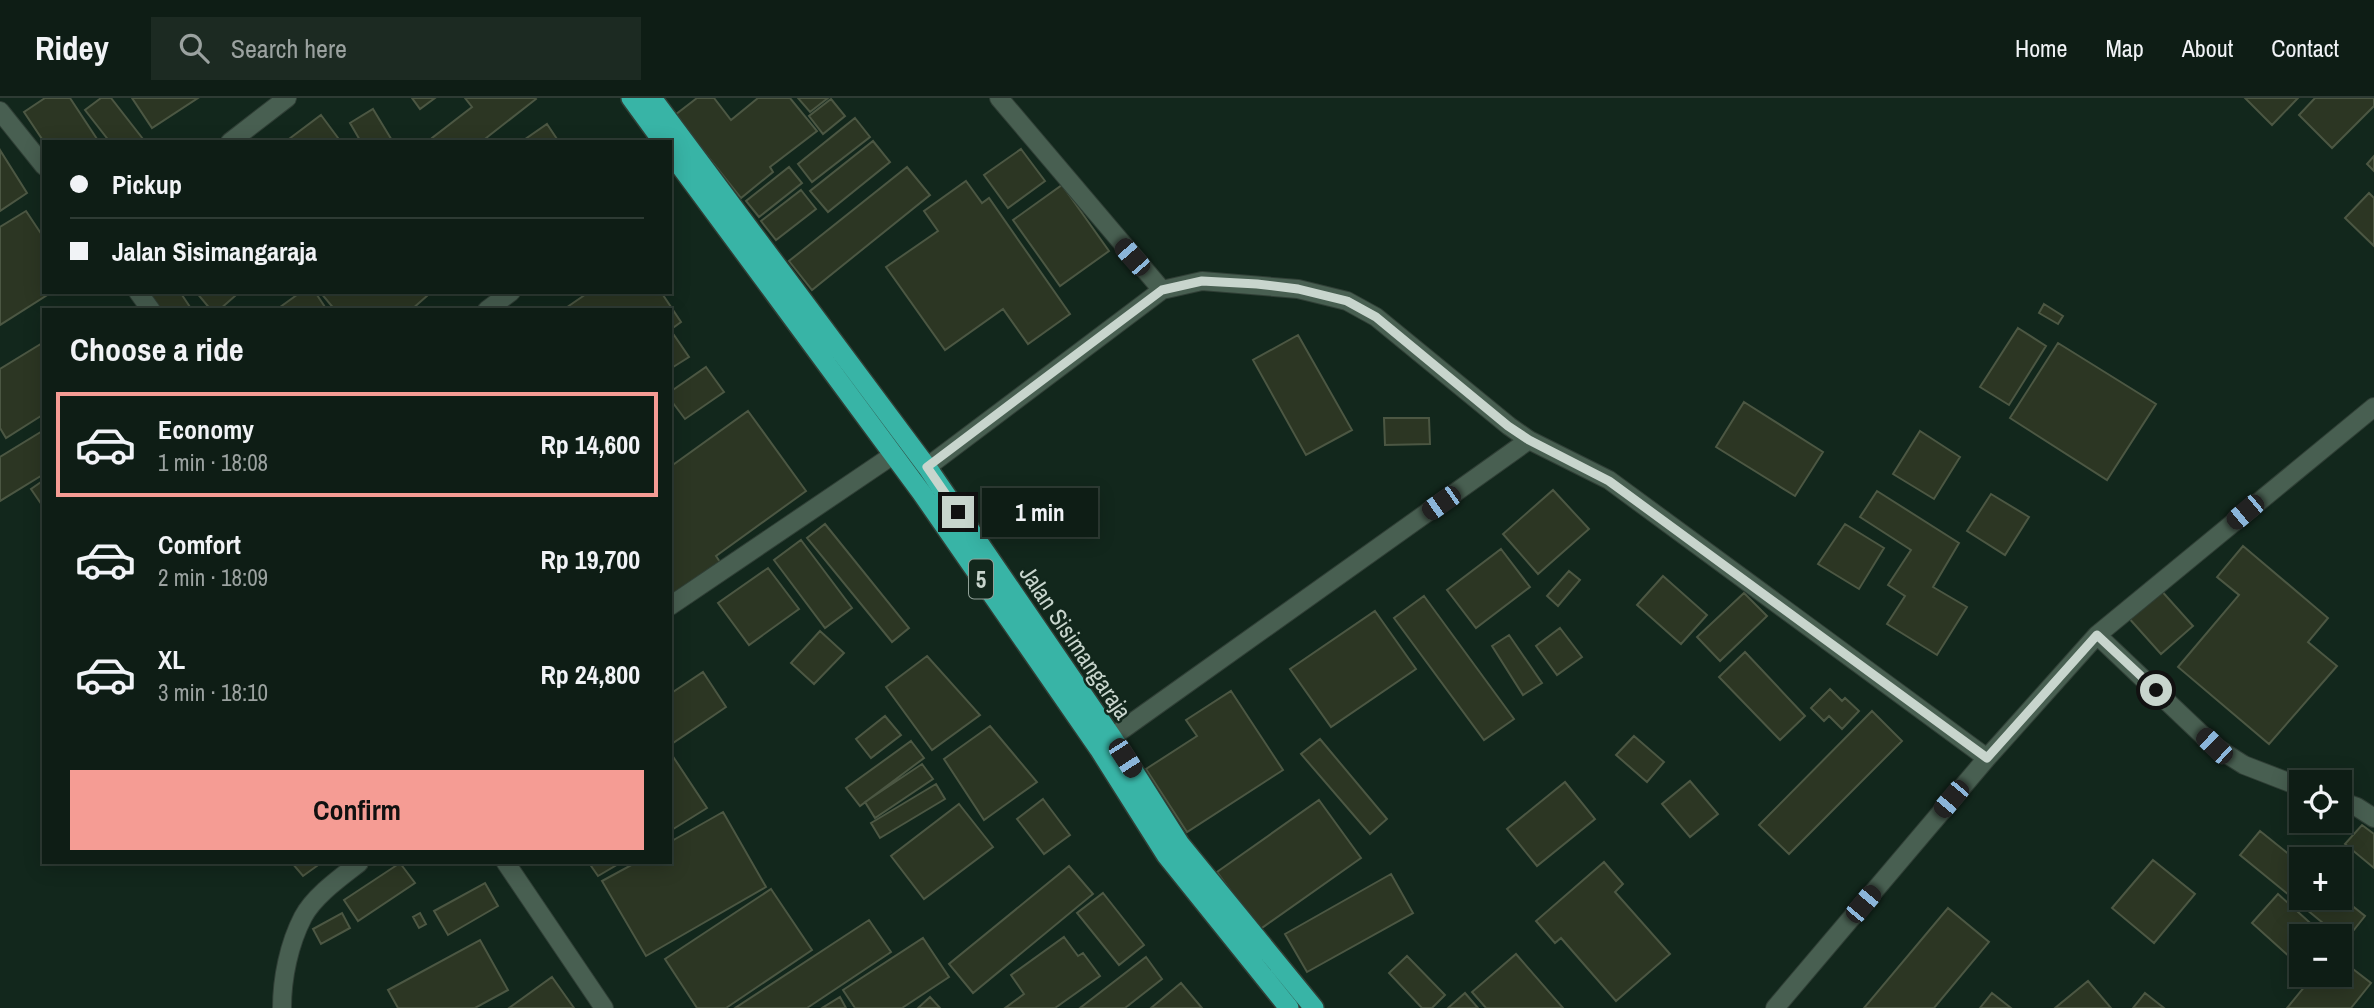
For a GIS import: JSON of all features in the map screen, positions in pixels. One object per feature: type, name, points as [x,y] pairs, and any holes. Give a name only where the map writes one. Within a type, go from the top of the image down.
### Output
[{"type":"highway","points":[[631,98],[662,140]]},
{"type":"highway","name":"Jalan Sisimangaraja","points":[[652,98],[927,467],[1112,737],[1180,844],[1314,1008]]},
{"type":"highway","name":"Jalan Sisimangaraja","points":[[674,165],[893,455],[1099,749],[1166,855],[1289,1008]]},
{"type":"street","points":[[233,140],[287,98]]},
{"type":"street","points":[[999,98],[1162,290]]},
{"type":"street","points":[[0,111],[42,164]]},
{"type":"street","points":[[927,467],[1162,290],[1202,281],[1257,284],[1298,289],[1347,301],[1376,317],[1529,440],[1609,481],[1987,758]]},
{"type":"street","points":[[489,308],[508,294]]},
{"type":"street","points":[[1775,1008],[1987,758],[2097,635],[2374,407]]},
{"type":"street","points":[[1112,737],[1529,440]]},
{"type":"street","points":[[672,605],[893,455]]},
{"type":"street","points":[[2097,635],[2214,746],[2244,765],[2289,782]]},
{"type":"street","points":[[2352,805],[2374,818]]},
{"type":"street","points":[[282,1008],[282,985],[304,915],[333,883],[358,864]]},
{"type":"street","points":[[507,864],[604,1008]]},
{"type":"building","points":[[45,98],[70,98],[98,140],[43,140],[24,112]]},
{"type":"building","points":[[101,98],[111,98],[143,139],[108,140],[85,110]]},
{"type":"building","points":[[132,98],[198,98],[152,128]]},
{"type":"building","points":[[412,98],[435,98],[420,109]]},
{"type":"building","points":[[465,98],[536,99],[484,140],[434,140],[432,138],[472,107]]},
{"type":"building","points":[[697,98],[714,98],[731,120],[758,98],[790,98],[817,131],[770,167],[773,172],[741,198],[675,115]]},
{"type":"building","points":[[798,98],[828,98],[810,112]]},
{"type":"building","points":[[2245,98],[2298,98],[2272,125]]},
{"type":"building","points":[[2315,98],[2374,98],[2374,106],[2332,148],[2299,115]]},
{"type":"building","points":[[831,99],[845,116],[823,134],[809,116]]},
{"type":"building","points":[[373,109],[392,140],[360,140],[350,123]]},
{"type":"building","points":[[321,115],[340,140],[288,140]]},
{"type":"building","points":[[855,118],[870,137],[812,182],[798,164]]},
{"type":"building","points":[[547,124],[558,140],[524,140]]},
{"type":"building","points":[[873,141],[890,162],[828,212],[810,191]]},
{"type":"building","points":[[1021,149],[1045,181],[1008,208],[984,175]]},
{"type":"building","points":[[0,150],[27,193],[0,211]]},
{"type":"building","points":[[2374,156],[2374,171],[2367,164]]},
{"type":"building","points":[[789,167],[802,183],[759,217],[746,201]]},
{"type":"building","points":[[907,167],[930,195],[812,290],[789,261]]},
{"type":"building","points":[[966,181],[982,203],[989,198],[1070,314],[1028,344],[1003,309],[945,350],[886,267],[938,231],[924,211]]},
{"type":"building","points":[[1062,185],[1109,251],[1060,286],[1013,220]]},
{"type":"building","points":[[801,190],[816,209],[776,240],[761,221]]},
{"type":"building","points":[[2369,193],[2374,198],[2374,246],[2345,218]]},
{"type":"building","points":[[26,211],[42,235],[42,294],[49,294],[0,325],[0,227]]},
{"type":"building","points":[[145,294],[181,294],[191,308],[153,308]]},
{"type":"building","points":[[198,294],[235,296],[221,308],[209,308]]},
{"type":"building","points":[[298,294],[316,294],[326,308],[279,308]]},
{"type":"building","points":[[322,294],[428,295],[413,308],[333,308]]},
{"type":"building","points":[[586,294],[662,294],[672,308],[566,308]]},
{"type":"building","points":[[2044,304],[2063,316],[2058,324],[2039,313]]},
{"type":"building","points":[[672,308],[681,322],[672,329]]},
{"type":"building","points":[[2018,328],[2046,346],[2009,405],[1980,387]]},
{"type":"building","points":[[674,335],[689,357],[672,368]]},
{"type":"building","points":[[1298,335],[1352,430],[1306,455],[1253,360]]},
{"type":"building","points":[[42,343],[42,415],[6,438],[0,428],[0,369]]},
{"type":"building","points":[[2058,343],[2156,404],[2107,480],[2010,418]]},
{"type":"building","points":[[706,367],[724,392],[685,419],[672,402],[672,391]]},
{"type":"building","points":[[1744,402],[1823,452],[1795,496],[1716,447]]},
{"type":"building","points":[[748,411],[806,491],[716,556],[720,562],[672,596],[672,466]]},
{"type":"building","points":[[1384,418],[1429,418],[1430,444],[1385,445]]},
{"type":"building","points":[[42,431],[42,475],[0,501],[0,457]]},
{"type":"building","points":[[1920,431],[1960,457],[1934,499],[1893,474]]},
{"type":"building","points":[[42,481],[42,505],[31,489]]},
{"type":"building","points":[[1553,490],[1589,529],[1538,574],[1503,534]]},
{"type":"building","points":[[1877,491],[1959,543],[1933,587],[1967,607],[1937,655],[1887,624],[1905,596],[1888,585],[1911,550],[1860,517]]},
{"type":"building","points":[[1991,494],[2029,517],[2005,555],[1967,531]]},
{"type":"building","points":[[825,524],[909,628],[892,642],[807,538]]},
{"type":"building","points":[[1845,524],[1884,548],[1859,589],[1818,564]]},
{"type":"building","points":[[801,540],[852,608],[825,628],[774,560]]},
{"type":"building","points":[[2243,546],[2328,618],[2308,642],[2337,666],[2269,744],[2178,667],[2239,595],[2217,577]]},
{"type":"building","points":[[1501,549],[1530,587],[1476,628],[1447,590]]},
{"type":"building","points":[[768,568],[799,609],[749,645],[718,603]]},
{"type":"building","points":[[1569,571],[1580,580],[1558,606],[1547,596]]},
{"type":"building","points":[[1663,576],[1707,615],[1681,644],[1637,605]]},
{"type":"building","points":[[2159,588],[2193,626],[2161,654],[2127,616]]},
{"type":"building","points":[[1744,593],[1767,616],[1720,661],[1697,637]]},
{"type":"building","points":[[1424,596],[1514,719],[1484,740],[1394,618]]},
{"type":"building","points":[[1375,611],[1416,669],[1331,727],[1290,669]]},
{"type":"building","points":[[1560,628],[1582,657],[1557,675],[1536,646]]},
{"type":"building","points":[[820,631],[844,653],[814,684],[791,663]]},
{"type":"building","points":[[1509,635],[1542,683],[1523,695],[1492,646]]},
{"type":"building","points":[[1745,652],[1805,716],[1780,740],[1719,677]]},
{"type":"building","points":[[927,656],[980,715],[932,750],[886,687]]},
{"type":"building","points":[[703,672],[726,707],[672,744],[672,693]]},
{"type":"building","points":[[1830,689],[1842,701],[1845,698],[1859,711],[1842,729],[1829,716],[1824,721],[1811,708]]},
{"type":"building","points":[[1231,691],[1283,770],[1187,832],[1146,769],[1197,736],[1186,720]]},
{"type":"building","points":[[1872,711],[1902,741],[1789,854],[1759,825]]},
{"type":"building","points":[[885,716],[901,735],[871,758],[856,739]]},
{"type":"building","points":[[990,726],[1037,782],[984,820],[944,759]]},
{"type":"building","points":[[1634,736],[1664,762],[1647,782],[1616,755]]},
{"type":"building","points":[[1320,739],[1387,819],[1370,834],[1301,754]]},
{"type":"building","points":[[911,741],[924,758],[860,806],[846,788]]},
{"type":"building","points":[[672,755],[707,808],[672,830]]},
{"type":"building","points":[[922,764],[933,779],[875,818],[865,802]]},
{"type":"building","points":[[1690,781],[1718,814],[1690,837],[1662,804]]},
{"type":"building","points":[[1565,782],[1595,819],[1537,866],[1507,829]]},
{"type":"building","points":[[936,784],[945,799],[880,838],[871,823]]},
{"type":"building","points":[[1043,799],[1070,835],[1044,854],[1017,819]]},
{"type":"building","points":[[1319,800],[1361,858],[1259,930],[1217,872]]},
{"type":"building","points":[[959,804],[993,847],[924,899],[891,856]]},
{"type":"building","points":[[723,812],[766,887],[646,956],[602,881],[633,864],[672,864],[672,841]]},
{"type":"building","points":[[2362,825],[2374,834],[2374,868],[2352,847],[2345,844]]},
{"type":"building","points":[[2260,831],[2289,854],[2289,895],[2240,855]]},
{"type":"building","points":[[2153,860],[2195,894],[2154,943],[2112,908]]},
{"type":"building","points":[[1604,862],[1623,884],[1615,892],[1670,954],[1616,1001],[1561,938],[1555,943],[1536,921]]},
{"type":"building","points":[[293,864],[320,864],[303,876]]},
{"type":"building","points":[[398,864],[415,883],[358,921],[344,900]]},
{"type":"building","points":[[590,864],[618,864],[598,876]]},
{"type":"building","points":[[1069,866],[1093,894],[973,993],[949,964]]},
{"type":"building","points":[[1391,874],[1413,913],[1307,972],[1285,934]]},
{"type":"building","points":[[485,883],[498,906],[448,935],[434,911]]},
{"type":"building","points":[[771,889],[812,950],[726,1008],[697,1008],[665,959]]},
{"type":"building","points":[[1103,893],[1144,945],[1119,965],[1077,913]]},
{"type":"building","points":[[2278,894],[2289,904],[2289,910],[2296,910],[2311,924],[2289,924],[2289,956],[2252,923]]},
{"type":"building","points":[[2352,906],[2365,916],[2352,932],[2352,924],[2324,924],[2307,910],[2352,910]]},
{"type":"building","points":[[1948,908],[1989,942],[1934,1008],[1864,1008]]},
{"type":"building","points":[[342,913],[350,928],[321,944],[313,929]]},
{"type":"building","points":[[420,913],[426,924],[419,928],[413,917]]},
{"type":"building","points":[[869,920],[891,952],[807,1008],[735,1008]]},
{"type":"building","points":[[1064,937],[1078,956],[1083,953],[1100,976],[1055,1008],[1005,1008],[1024,994],[1011,975]]},
{"type":"building","points":[[923,938],[949,977],[902,1008],[855,1008],[843,990]]},
{"type":"building","points":[[480,940],[508,990],[475,1008],[398,1008],[388,990]]},
{"type":"building","points":[[1516,954],[1563,1008],[1486,1008],[1472,992]]},
{"type":"building","points":[[1407,956],[1445,995],[1432,1008],[1422,1008],[1389,973]]},
{"type":"building","points":[[1146,957],[1162,979],[1125,1008],[1080,1008]]},
{"type":"building","points":[[2352,968],[2371,983],[2351,1008],[2287,1008],[2304,987],[2352,987]]},
{"type":"building","points":[[552,977],[574,1008],[509,1008]]},
{"type":"building","points":[[2088,981],[2111,1008],[2055,1008]]},
{"type":"building","points":[[1181,983],[1202,1008],[1151,1008]]},
{"type":"building","points":[[1465,993],[1478,1008],[1448,1008]]},
{"type":"building","points":[[1992,993],[2011,1008],[1980,1008]]},
{"type":"building","points":[[2145,993],[2164,1008],[2133,1008]]},
{"type":"building","points":[[840,997],[846,1008],[822,1008]]},
{"type":"building","points":[[930,997],[940,1008],[918,1008]]},
{"type":"route","points":[[958,512],[927,467],[1162,290],[1202,281],[1298,289],[1347,301],[1376,317],[1508,426],[1529,440],[1609,481],[1987,758],[2097,635],[2156,690]]}]
